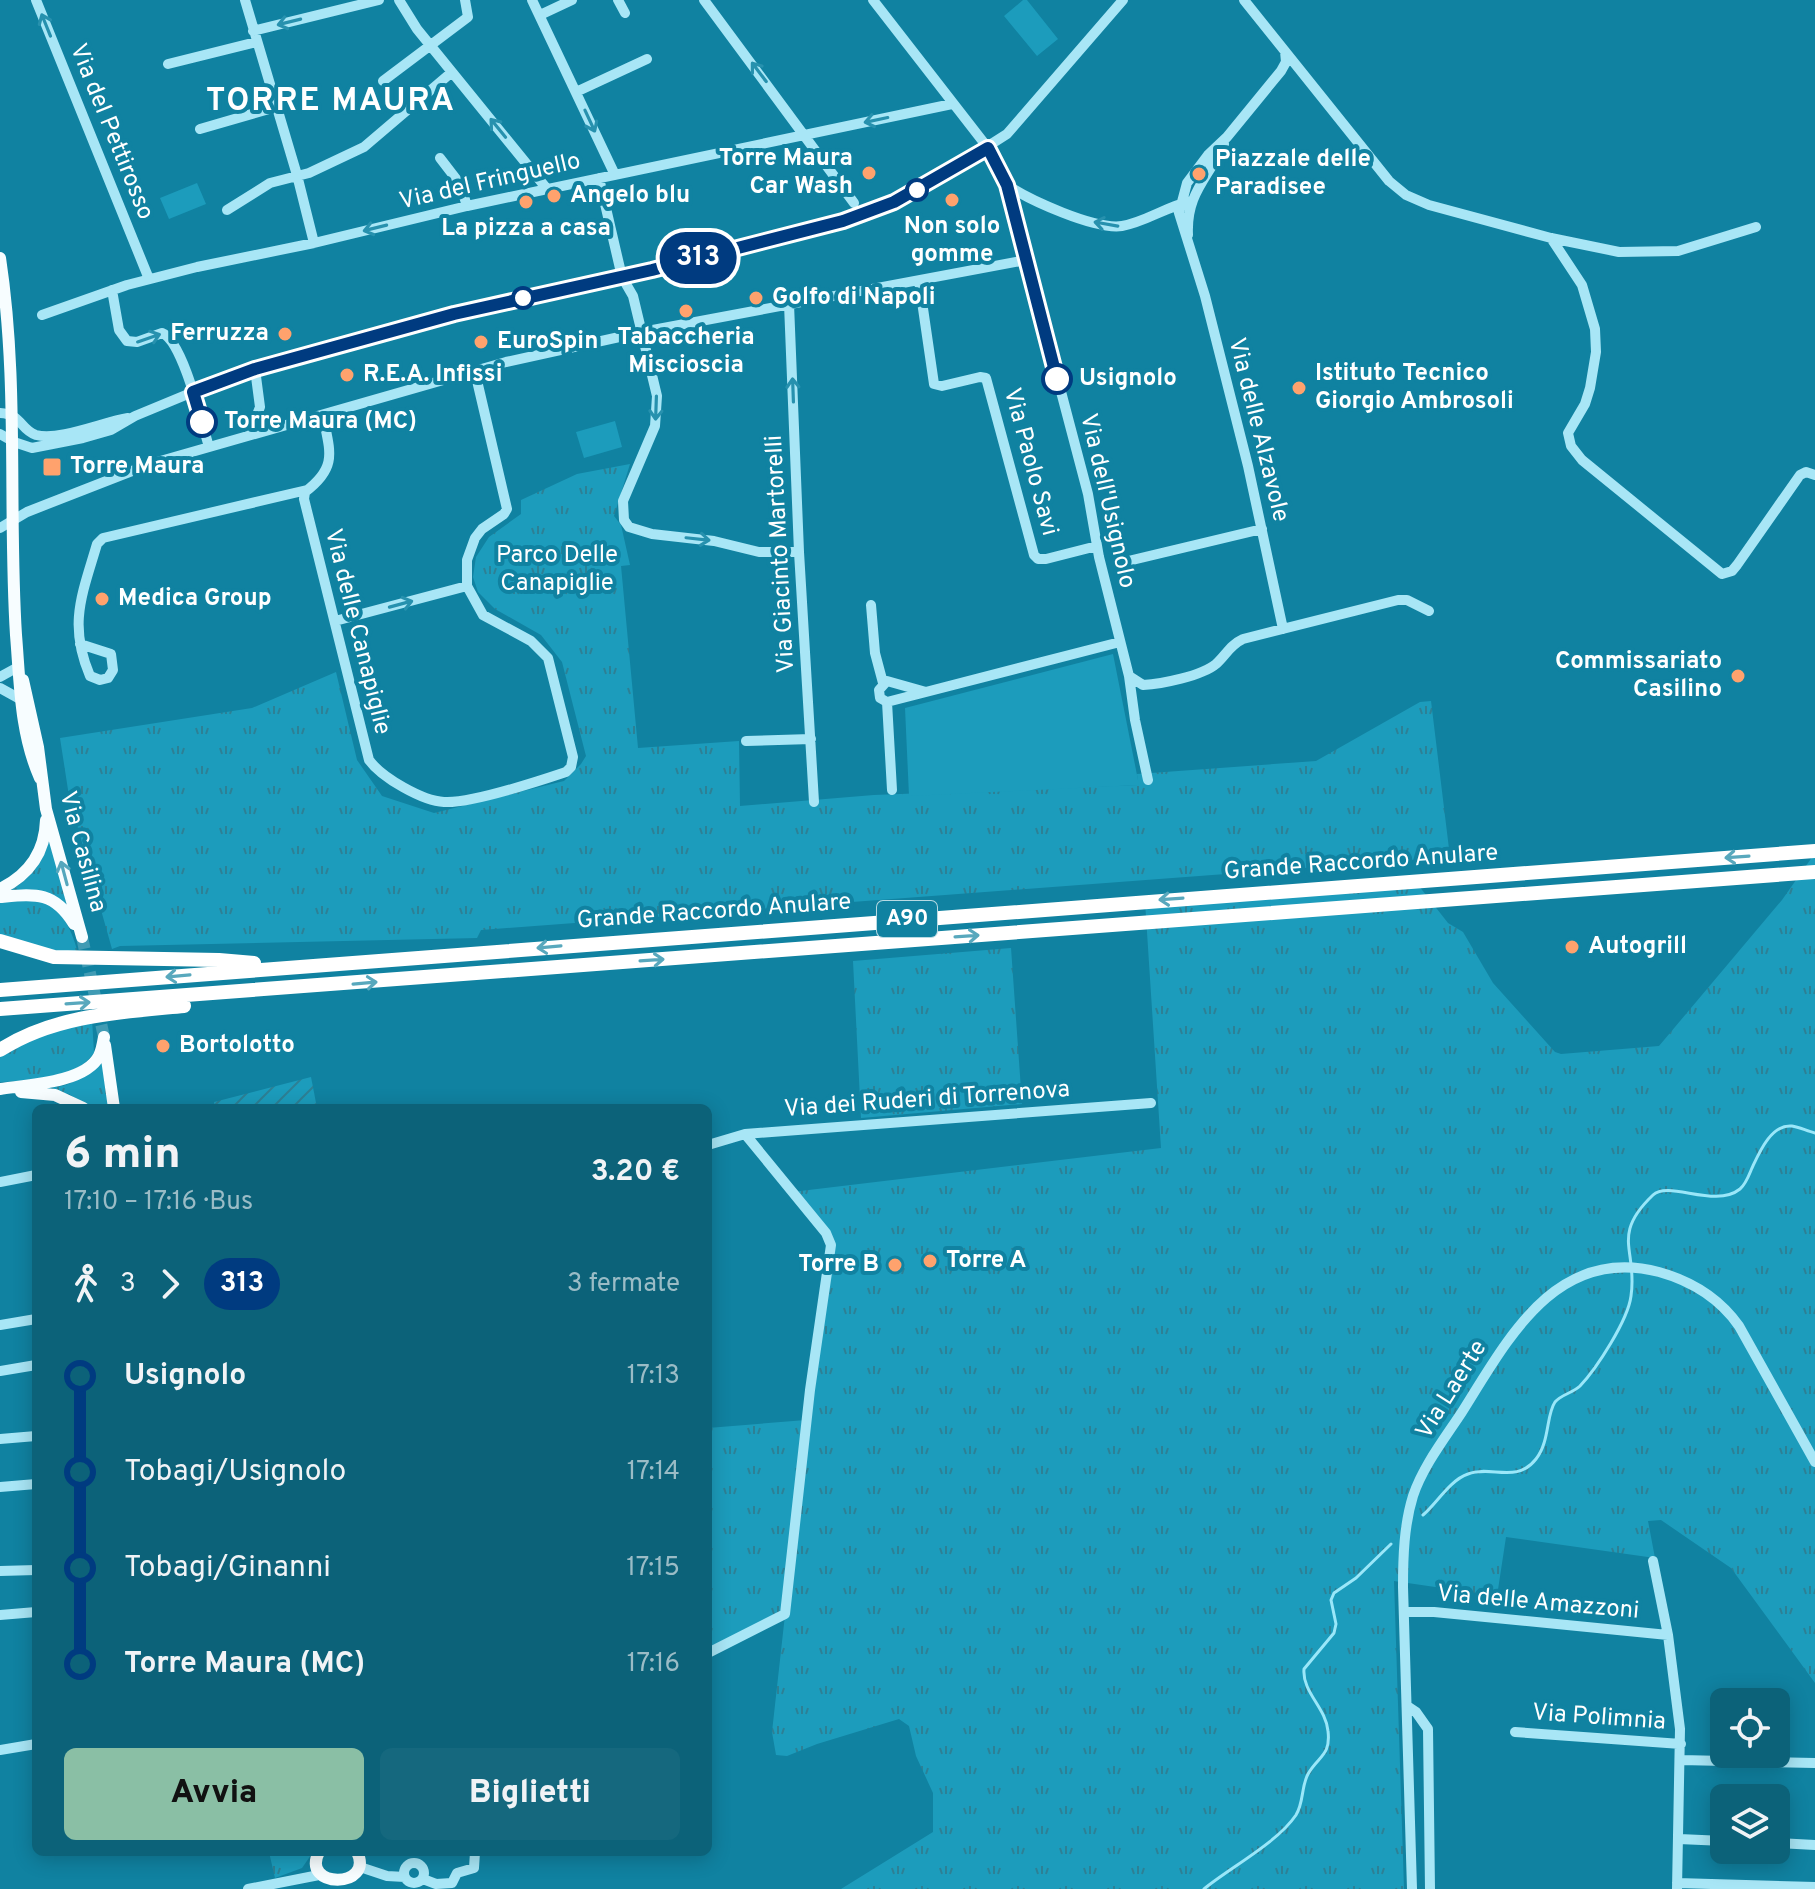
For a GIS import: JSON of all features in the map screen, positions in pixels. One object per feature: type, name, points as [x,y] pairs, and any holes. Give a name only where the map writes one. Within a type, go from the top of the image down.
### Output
[{"type":"highway","name":"Grande Raccordo Anulare","points":[[0,990],[1815,851]]},
{"type":"highway","name":"Grande Raccordo Anulare","points":[[0,1009],[1815,872]]},
{"type":"highway","points":[[0,941],[54,957],[219,960],[290,967]]},
{"type":"highway","points":[[0,1050],[36,1030],[71,1020],[299,997],[329,986]]},
{"type":"main road","name":"Via Casilina","points":[[0,258],[7,321],[6,414],[14,442],[13,581],[20,699],[32,757],[40,778]]},
{"type":"main road","name":"Via Casilina","points":[[0,897],[32,895],[57,902],[82,937],[46,809],[35,728],[18,667]]},
{"type":"main road","points":[[0,889],[21,876],[37,857],[44,839],[46,809]]},
{"type":"main road","points":[[0,1089],[53,1081],[77,1073],[97,1059],[104,1037],[113,1104]]},
{"type":"main road","points":[[0,1089],[61,1097],[75,1104]]},
{"type":"main road","points":[[318,1856],[319,1875],[328,1883],[341,1887],[353,1880],[360,1867],[358,1856]]},
{"type":"street","name":"Via del Pettirosso","points":[[36,0],[149,279]]},
{"type":"street","points":[[245,0],[314,243]]},
{"type":"street","points":[[168,64],[379,0]]},
{"type":"street","points":[[399,0],[408,17],[547,189]]},
{"type":"street","points":[[383,81],[468,17],[465,0]]},
{"type":"street","points":[[532,0],[615,175]]},
{"type":"street","points":[[540,15],[572,0]]},
{"type":"street","points":[[618,0],[625,13]]},
{"type":"street","points":[[704,0],[854,203]]},
{"type":"street","name":"Via dell'Usignolo","points":[[873,0],[988,148],[1007,185],[1082,471],[1129,676],[1148,780]]},
{"type":"street","points":[[6,414],[30,432],[44,436],[135,416],[255,369],[454,314],[622,277],[862,215],[930,183],[988,148],[1020,121],[1123,0]]},
{"type":"street","points":[[1244,0],[1355,140],[1400,191],[1429,205],[1551,238],[1619,252],[1655,254],[1690,249],[1756,227]]},
{"type":"street","points":[[1189,241],[1179,218],[1187,183],[1281,71],[1286,62],[1285,51]]},
{"type":"street","points":[[576,92],[647,59]]},
{"type":"street","points":[[227,210],[265,186],[317,169],[370,143],[452,72]]},
{"type":"street","name":"Via del Fringuello","points":[[42,315],[149,279],[467,206],[952,104]]},
{"type":"street","points":[[200,129],[276,107]]},
{"type":"street","points":[[1189,241],[1188,220],[1197,186],[1227,137]]},
{"type":"street","points":[[440,158],[460,184],[467,206]]},
{"type":"street","points":[[599,178],[622,277],[632,292],[655,380],[657,415],[623,501],[624,520],[629,527],[652,534],[714,541],[755,551],[799,552]]},
{"type":"street","points":[[1007,185],[1039,204],[1107,226],[1133,223],[1192,201]]},
{"type":"street","points":[[1551,238],[1582,285],[1595,329],[1596,352],[1590,388],[1585,404],[1568,433],[1571,446],[1582,460],[1722,574],[1732,571],[1737,565],[1800,475],[1806,472],[1815,475]]},
{"type":"street","name":"Via delle Alzavole","points":[[1189,241],[1248,466],[1283,629]]},
{"type":"street","points":[[0,528],[27,512],[141,467],[524,357],[1026,260]]},
{"type":"street","name":"Via Paolo Savi","points":[[919,281],[934,384],[939,387],[986,378],[1034,555],[1038,559],[1046,559],[1097,546]]},
{"type":"street","points":[[112,290],[123,337],[134,343],[159,333],[171,338],[193,392],[209,447]]},
{"type":"street","name":"Via Giacinto Martorelli","points":[[789,304],[799,552],[814,802]]},
{"type":"street","points":[[249,435],[260,404],[255,369]]},
{"type":"street","points":[[335,621],[467,586],[467,560],[475,538],[507,509],[475,372]]},
{"type":"street","points":[[0,434],[36,448],[115,429],[135,416]]},
{"type":"street","points":[[80,644],[78,612],[101,539],[307,490],[319,481],[330,463],[323,416]]},
{"type":"street","name":"Via delle Canapiglie","points":[[307,490],[304,496],[306,509],[365,750],[375,768],[393,781],[426,797],[447,802],[517,787],[566,772],[573,764],[573,753],[548,658],[531,641],[487,618],[467,586]]},
{"type":"street","points":[[1124,562],[1262,529]]},
{"type":"street","points":[[1129,676],[1143,685],[1192,675],[1214,665],[1239,641],[1398,600],[1407,600],[1429,611]]},
{"type":"street","points":[[871,605],[874,648],[883,683]]},
{"type":"street","points":[[887,702],[1120,642]]},
{"type":"street","points":[[0,677],[18,667]]},
{"type":"street","points":[[892,790],[887,702],[879,695],[879,688],[883,683],[894,680],[926,692]]},
{"type":"street","points":[[0,688],[20,699]]},
{"type":"street","points":[[746,741],[811,739]]},
{"type":"street","name":"Via dei Ruderi di Torrenova","points":[[712,1144],[745,1134],[1151,1103]]},
{"type":"street","points":[[712,1651],[785,1614],[810,1390],[831,1245],[826,1233],[745,1134]]},
{"type":"street","points":[[0,1182],[32,1176]]},
{"type":"street","name":"Via Laerte","points":[[1412,1889],[1404,1612],[1407,1525],[1422,1476],[1499,1353],[1532,1310],[1552,1293],[1581,1276],[1616,1268],[1647,1269],[1697,1287],[1730,1314],[1755,1351],[1815,1462]]},
{"type":"street","points":[[0,1325],[32,1320]]},
{"type":"street","points":[[0,1371],[32,1366]]},
{"type":"street","points":[[0,1439],[32,1436]]},
{"type":"street","points":[[0,1487],[32,1484]]},
{"type":"street","points":[[1653,1561],[1668,1635],[1681,1744],[1677,1886],[1815,1887]]},
{"type":"street","points":[[0,1571],[32,1570]]},
{"type":"street","points":[[0,1615],[32,1612]]},
{"type":"street","name":"Via delle Amazzoni","points":[[1404,1612],[1434,1612],[1668,1635]]},
{"type":"street","points":[[1407,1706],[1416,1712],[1428,1729],[1430,1889]]},
{"type":"street","name":"Via Polimnia","points":[[1515,1732],[1681,1744]]},
{"type":"street","points":[[0,1750],[32,1745]]},
{"type":"street","points":[[1681,1760],[1815,1763]]},
{"type":"street","points":[[1679,1839],[1710,1840]]},
{"type":"street","points":[[1790,1844],[1815,1845]]},
{"type":"street","points":[[360,1867],[387,1876],[405,1877],[412,1883],[423,1879],[436,1884],[452,1883],[457,1873],[474,1868],[475,1856]]},
{"type":"street","points":[[405,1877],[405,1868],[413,1863],[423,1867],[423,1879]]},
{"type":"street","points":[[248,1889],[319,1875]]},
{"type":"green space","points":[[1027,0],[1058,39],[1037,56],[1004,16]]},
{"type":"green space","points":[[197,183],[206,204],[169,219],[160,198]]},
{"type":"green space","points":[[615,421],[622,447],[584,458],[576,432]]},
{"type":"green space","name":"Parco Delle Canapiglie","points":[[630,464],[614,516],[621,525],[630,565],[621,566],[638,748],[739,741],[740,806],[874,795],[1138,785],[1137,774],[1316,761],[1420,702],[1431,701],[1450,857],[481,930],[477,938],[120,946],[112,949],[69,796],[60,738],[252,708],[336,672],[357,760],[382,796],[434,813],[564,781],[586,756],[562,662],[541,635],[495,609],[478,592],[473,577],[476,557],[489,537],[521,514],[521,500],[577,474]]},
{"type":"green space","points":[[1113,654],[1139,785],[909,796],[905,708]]},
{"type":"green space","points":[[50,837],[67,906],[10,891],[36,868]]},
{"type":"green space","points":[[1815,853],[1815,1683],[1731,1568],[1661,1520],[1648,1521],[1655,1558],[1506,1537],[1497,1596],[1394,1581],[1404,1889],[841,1889],[933,1832],[933,1793],[916,1756],[909,1726],[899,1719],[787,1756],[776,1755],[772,1732],[785,1615],[712,1651],[712,1428],[806,1420],[831,1242],[792,1192],[1161,1148],[1145,901],[1415,881],[1448,923],[1463,932],[1493,983],[1555,1052],[1561,1054],[1659,1046],[1782,900]]},
{"type":"green space","points":[[30,898],[49,904],[56,910],[72,934],[78,953],[67,954],[0,935],[0,903]]},
{"type":"green space","points":[[1011,948],[1022,1104],[861,1118],[853,961]]},
{"type":"green space","points":[[92,1019],[94,1053],[75,1069],[51,1078],[0,1082],[0,1055],[36,1032]]},
{"type":"green space","points":[[103,1058],[109,1104],[84,1104],[69,1094],[39,1088],[59,1087],[89,1072]]},
{"type":"green space","points":[[311,1077],[316,1104],[214,1104]]},
{"type":"green space","points":[[270,1856],[310,1856],[302,1868],[275,1878]]},
{"type":"waterway","points":[[1423,1515],[1461,1477],[1477,1472],[1521,1471],[1536,1459],[1544,1444],[1555,1402],[1587,1378],[1624,1318],[1629,1306],[1632,1280],[1629,1233],[1640,1209],[1653,1195],[1660,1191],[1706,1196],[1730,1194],[1744,1185],[1772,1134],[1792,1126],[1815,1133]]},
{"type":"waterway","points":[[1204,1889],[1266,1845],[1296,1815],[1306,1779],[1328,1746],[1326,1723],[1307,1685],[1304,1669],[1334,1633],[1336,1624],[1331,1600],[1334,1593],[1356,1578],[1391,1544]]},
{"type":"tunnel","points":[[82,937],[104,1037]]},
{"type":"bus line","name":"313","points":[[202,422],[193,392],[255,369],[454,314],[652,270],[843,221],[894,202],[988,148],[1007,185],[1057,379]]},
{"type":"place","name":"Torre Maura Car Wash","points":[[869,173]]},
{"type":"place","name":"Piazzale delle Paradisee","points":[[1199,174]]},
{"type":"place","name":"Angelo blu","points":[[554,196]]},
{"type":"place","name":"Non solo gomme","points":[[952,200]]},
{"type":"place","name":"La pizza a casa","points":[[526,202]]},
{"type":"place","name":"Golfo di Napoli","points":[[756,298]]},
{"type":"place","name":"Tabaccheria Miscioscia","points":[[686,311]]},
{"type":"place","name":"Ferruzza","points":[[285,334]]},
{"type":"place","name":"EuroSpin","points":[[481,342]]},
{"type":"place","name":"R.E.A. Infissi","points":[[347,375]]},
{"type":"place","name":"Usignolo","points":[[1057,379]]},
{"type":"place","name":"Istituto Tecnico Giorgio Ambrosoli","points":[[1299,388]]},
{"type":"place","name":"Torre Maura (MC)","points":[[202,422]]},
{"type":"place","name":"Torre Maura","points":[[52,467]]},
{"type":"place","name":"Medica Group","points":[[102,599]]},
{"type":"place","name":"Commissariato Casilino","points":[[1738,676]]},
{"type":"place","name":"Autogrill","points":[[1572,947]]},
{"type":"place","name":"Bortolotto","points":[[163,1046]]},
{"type":"place","name":"Torre A","points":[[930,1261]]},
{"type":"place","name":"Torre B","points":[[895,1265]]},
{"type":"district","name":"TORRE MAURA","points":[[331,102]]}]
